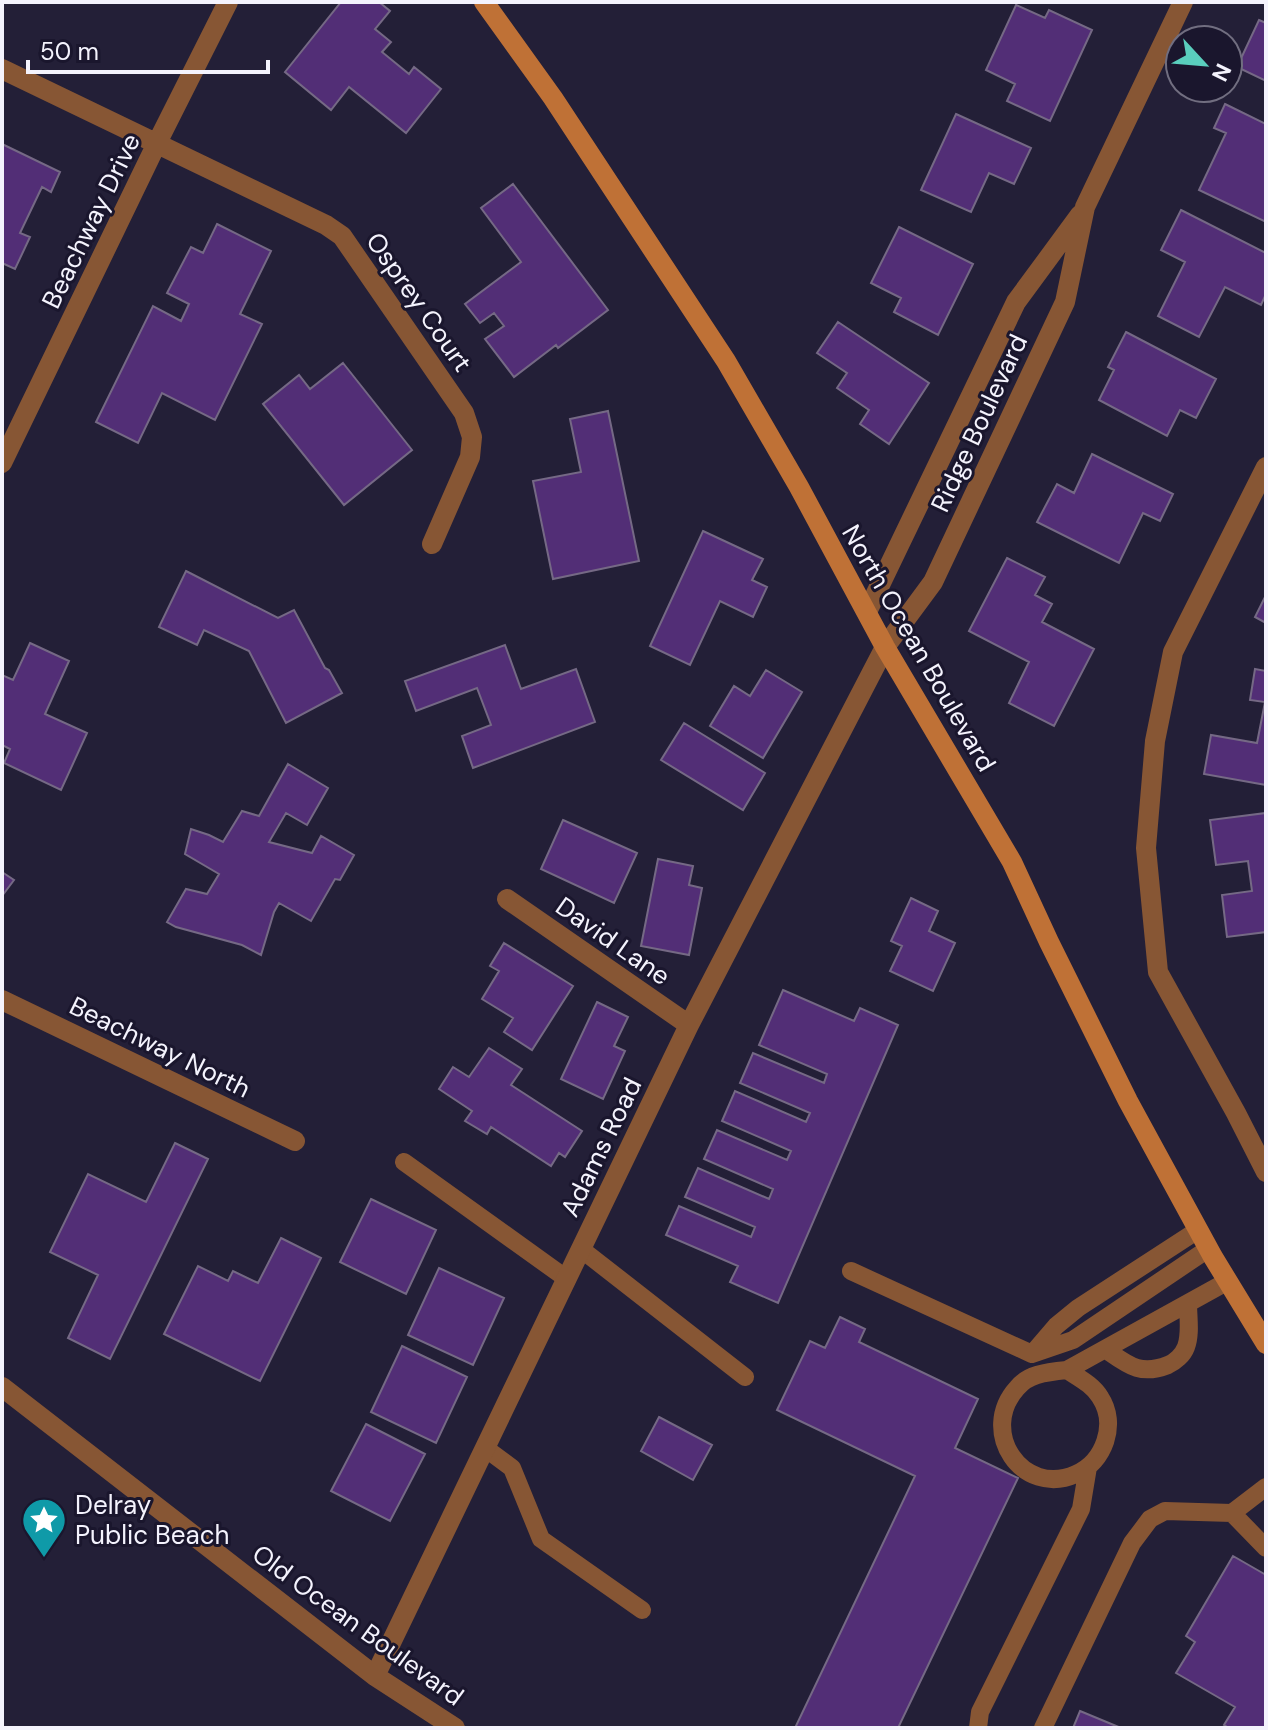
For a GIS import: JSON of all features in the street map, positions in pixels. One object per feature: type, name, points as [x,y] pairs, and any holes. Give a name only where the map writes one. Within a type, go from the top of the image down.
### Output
[{"type":"main road","name":"North Ocean Boulevard","points":[[484,2],[553,98],[726,361],[799,487],[885,647],[1012,862],[1128,1101],[1208,1249],[1266,1344]]},
{"type":"street","name":"Beachway Drive","points":[[2,463],[228,2]]},
{"type":"street","name":"Ridge Boulevard","points":[[867,612],[1016,302],[1085,207],[1183,2]]},
{"type":"street","name":"Osprey Court","points":[[2,69],[326,225],[342,236],[464,413],[472,437],[470,457],[432,544]]},
{"type":"street","name":"Ridge Boulevard","points":[[885,647],[933,582],[1065,302],[1085,207]]},
{"type":"street","points":[[1266,467],[1173,652],[1155,741],[1146,848],[1158,972],[1266,1172]]},
{"type":"street","name":"Adams Road","points":[[375,1676],[689,1025],[885,647]]},
{"type":"street","name":"David Lane","points":[[507,899],[689,1025]]},
{"type":"street","name":"Beachway North","points":[[2,1000],[295,1141]]},
{"type":"street","name":"Old Ocean Boulevard","points":[[2,1387],[375,1676],[455,1728]]},
{"type":"lane","points":[[404,1162],[567,1279]]},
{"type":"lane","points":[[1032,1354],[1056,1326],[1078,1308],[1198,1230]]},
{"type":"lane","points":[[581,1249],[745,1377]]},
{"type":"lane","points":[[1032,1354],[1073,1340],[1208,1249]]},
{"type":"lane","points":[[851,1271],[1032,1354],[1042,1374]]},
{"type":"lane","points":[[1067,1370],[1092,1386],[1101,1398],[1107,1412],[1106,1442],[1099,1456],[1075,1475],[1060,1479],[1045,1478],[1018,1464],[1003,1438],[1001,1423],[1004,1408],[1021,1383],[1035,1375],[1067,1370],[1228,1281]]},
{"type":"lane","points":[[1105,1349],[1128,1365],[1140,1369],[1154,1371],[1174,1362],[1186,1349],[1188,1303]]},
{"type":"lane","points":[[485,1448],[512,1468],[541,1539],[642,1610]]},
{"type":"lane","points":[[978,1728],[980,1712],[1081,1509],[1088,1467]]},
{"type":"lane","points":[[1043,1728],[1132,1543],[1150,1519],[1165,1511],[1232,1513],[1266,1487]]},
{"type":"lane","points":[[1232,1513],[1266,1548]]},
{"type":"building","points":[[341,2],[379,2],[390,11],[375,29],[391,42],[382,52],[409,74],[414,67],[441,89],[406,133],[349,87],[331,110],[285,72]]},
{"type":"building","points":[[1016,5],[1045,18],[1049,10],[1092,30],[1050,121],[1007,101],[1015,84],[986,70]]},
{"type":"building","points":[[1259,20],[1266,23],[1266,81],[1244,70],[1244,52]]},
{"type":"building","points":[[1225,104],[1266,124],[1266,222],[1199,190],[1226,133],[1214,128]]},
{"type":"building","points":[[956,114],[1031,148],[1014,184],[989,173],[971,212],[921,190]]},
{"type":"building","points":[[2,144],[60,172],[51,192],[42,187],[20,233],[30,237],[15,269],[2,263]]},
{"type":"building","points":[[513,184],[608,310],[514,377],[485,339],[504,326],[494,313],[480,323],[465,304],[521,262],[481,208]]},
{"type":"building","points":[[1181,210],[1266,253],[1266,294],[1261,305],[1225,287],[1199,337],[1158,316],[1185,262],[1161,250]]},
{"type":"building","points":[[217,224],[271,251],[240,314],[262,324],[215,420],[162,393],[138,443],[96,422],[153,306],[181,321],[189,304],[167,293],[191,247],[203,253]]},
{"type":"building","points":[[899,227],[973,264],[938,335],[894,312],[901,298],[871,283]]},
{"type":"building","points":[[838,322],[929,383],[889,444],[860,424],[869,410],[837,388],[847,373],[817,353]]},
{"type":"building","points":[[1126,332],[1216,379],[1196,418],[1180,410],[1167,436],[1099,400],[1114,370],[1108,367]]},
{"type":"building","points":[[343,363],[412,450],[344,505],[263,404],[299,375],[310,389]]},
{"type":"building","points":[[608,411],[639,561],[553,579],[533,481],[581,472],[570,419]]},
{"type":"building","points":[[1092,454],[1173,494],[1160,521],[1143,513],[1119,563],[1037,522],[1057,484],[1074,493]]},
{"type":"building","points":[[703,531],[763,559],[752,580],[767,587],[753,617],[720,601],[690,665],[650,646]]},
{"type":"building","points":[[1007,558],[1045,577],[1035,595],[1052,604],[1042,622],[1094,649],[1054,726],[1009,703],[1029,662],[969,631]]},
{"type":"building","points":[[186,571],[278,618],[294,610],[342,693],[286,723],[249,651],[204,630],[197,645],[159,627]]},
{"type":"building","points":[[1266,595],[1266,623],[1255,617]]},
{"type":"building","points":[[30,643],[69,661],[45,714],[87,733],[61,790],[4,763],[10,749],[2,745],[2,675],[13,680]]},
{"type":"building","points":[[505,645],[521,689],[576,669],[595,722],[473,768],[462,736],[491,725],[477,688],[416,711],[405,681]]},
{"type":"building","points":[[1255,669],[1266,671],[1266,785],[1204,774],[1211,735],[1257,743],[1265,702],[1250,700]]},
{"type":"building","points":[[766,670],[802,692],[763,758],[710,726],[734,686],[750,696]]},
{"type":"building","points":[[684,723],[765,773],[743,810],[661,760]]},
{"type":"building","points":[[288,764],[328,788],[307,825],[286,813],[269,842],[312,853],[321,836],[354,855],[340,880],[335,879],[311,921],[279,903],[261,955],[242,945],[167,922],[186,889],[207,894],[219,874],[185,854],[191,829],[223,842],[242,811],[259,816]]},
{"type":"building","points":[[1266,813],[1266,932],[1227,937],[1222,895],[1252,891],[1248,861],[1216,865],[1210,820]]},
{"type":"building","points":[[563,820],[637,853],[614,903],[541,869]]},
{"type":"building","points":[[658,859],[693,866],[689,885],[702,888],[689,955],[641,946]]},
{"type":"building","points":[[2,872],[14,880],[2,896]]},
{"type":"building","points":[[911,898],[938,911],[929,931],[955,943],[933,991],[890,971],[902,946],[891,941]]},
{"type":"building","points":[[504,943],[573,986],[532,1050],[504,1032],[513,1018],[482,999],[499,971],[490,966]]},
{"type":"building","points":[[783,990],[854,1021],[860,1008],[898,1025],[778,1303],[730,1282],[738,1266],[666,1235],[679,1206],[751,1237],[755,1227],[685,1197],[698,1168],[769,1199],[773,1189],[704,1159],[717,1130],[787,1160],[791,1151],[722,1121],[735,1091],[806,1122],[810,1113],[740,1083],[753,1053],[824,1083],[827,1074],[759,1045]]},
{"type":"building","points":[[597,1002],[628,1017],[614,1046],[625,1051],[603,1099],[561,1079]]},
{"type":"building","points":[[489,1048],[522,1069],[511,1085],[582,1131],[565,1157],[559,1153],[551,1166],[491,1127],[487,1134],[465,1121],[472,1111],[439,1089],[453,1067],[469,1077]]},
{"type":"building","points":[[175,1143],[208,1159],[110,1359],[68,1338],[98,1275],[50,1252],[88,1174],[146,1202]]},
{"type":"building","points":[[371,1199],[436,1230],[406,1294],[340,1262]]},
{"type":"building","points":[[281,1238],[321,1258],[260,1381],[164,1334],[198,1266],[228,1281],[233,1271],[258,1283]]},
{"type":"building","points":[[439,1268],[504,1298],[473,1365],[408,1335]]},
{"type":"building","points":[[840,1317],[865,1329],[859,1342],[978,1399],[955,1448],[1018,1478],[898,1728],[795,1728],[915,1476],[777,1410],[810,1341],[825,1348]]},
{"type":"building","points":[[402,1346],[467,1377],[436,1443],[371,1412]]},
{"type":"building","points":[[659,1417],[712,1445],[693,1480],[641,1451]]},
{"type":"building","points":[[366,1424],[425,1454],[390,1521],[331,1491]]},
{"type":"building","points":[[1233,1556],[1266,1575],[1266,1728],[1229,1728],[1224,1725],[1235,1707],[1176,1673],[1195,1642],[1186,1636]]},
{"type":"building","points":[[1080,1711],[1121,1728],[1073,1728]]},
{"type":"place","name":"Delray Public Beach","points":[[44,1559]]}]
